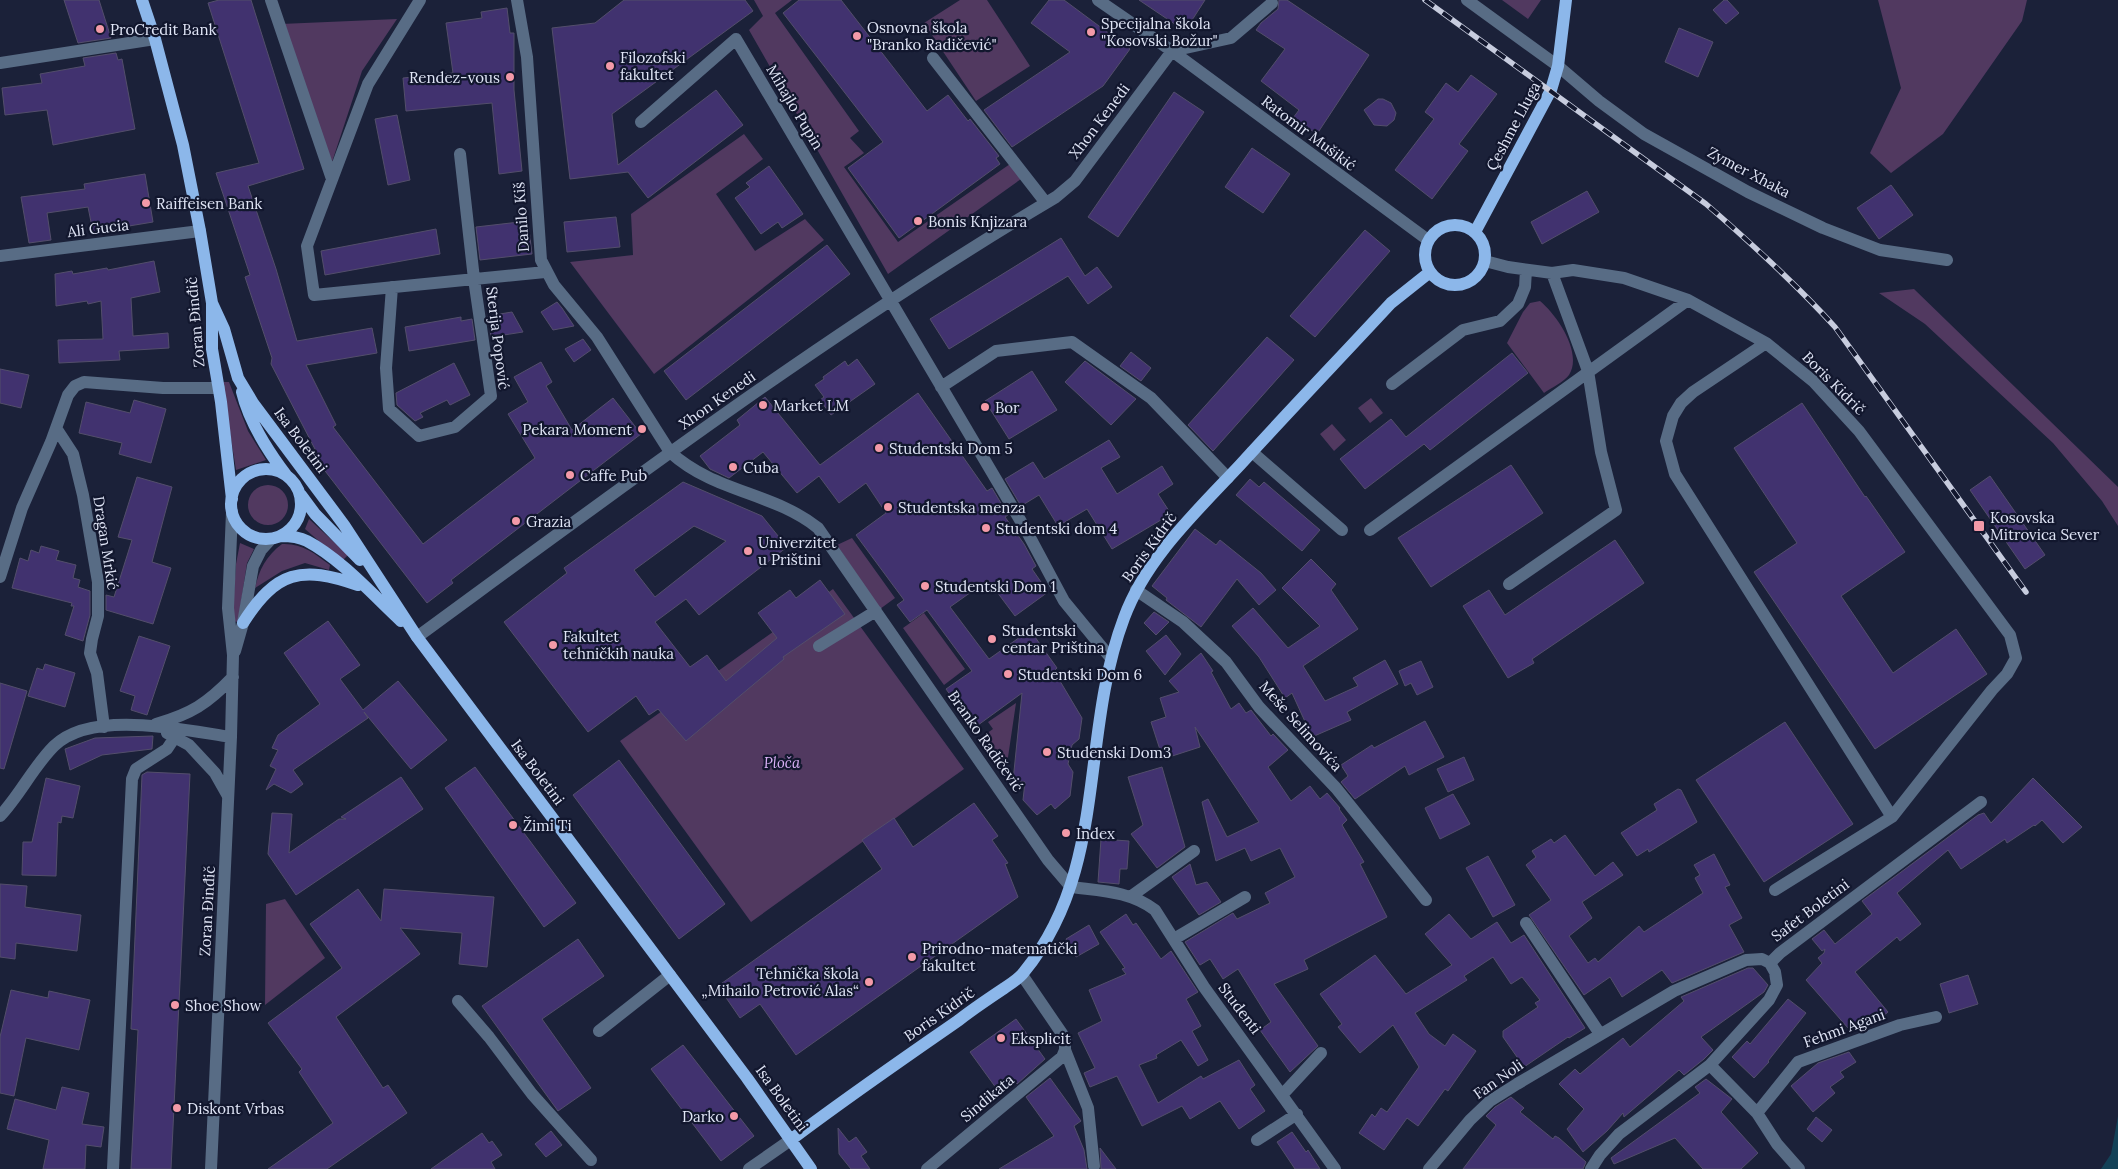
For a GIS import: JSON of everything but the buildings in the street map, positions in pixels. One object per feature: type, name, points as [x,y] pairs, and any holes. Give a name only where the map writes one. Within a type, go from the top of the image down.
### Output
[{"type":"main road","name":"Zoran Đinđič","points":[[142,0],[155,39],[183,145],[200,231],[212,303],[212,349],[219,388],[232,505],[236,521],[242,530],[261,539],[276,538],[291,530],[301,510],[301,499],[297,488]]},
{"type":"main road","name":"Çeshme Lluga","points":[[1475,232],[1551,90],[1558,66],[1566,0]]},
{"type":"main road","points":[[1461,225],[1475,232],[1482,240],[1485,250],[1485,261],[1481,271],[1474,278],[1459,285],[1443,283],[1430,272],[1424,257],[1428,240],[1432,234],[1446,226],[1461,225]]},
{"type":"main road","name":"Boris Kidrič","points":[[792,1140],[826,1113],[1022,975],[1058,922],[1080,860],[1097,731],[1110,657],[1124,616],[1136,590],[1176,533],[1391,302],[1430,272]]},
{"type":"main road","name":"Isa Boletini","points":[[212,303],[224,329],[238,378],[269,426],[344,525],[417,637],[670,975],[792,1140],[811,1169]]},
{"type":"main road","points":[[238,378],[245,405],[273,459],[315,514],[378,577]]},
{"type":"main road","name":"Zoran Đinđič","points":[[232,505],[236,488],[242,479],[252,472],[269,470],[286,475]]},
{"type":"main road","name":"Isa Boletini","points":[[276,538],[292,536],[306,541],[365,587],[417,637]]},
{"type":"main road","points":[[243,623],[256,602],[277,584],[291,577],[305,573],[321,574],[365,587]]},
{"type":"street","points":[[271,0],[332,179]]},
{"type":"street","name":"Danilo Kiš","points":[[517,0],[527,57],[541,260],[546,272],[596,337],[670,452]]},
{"type":"street","name":"Ratomir Mušikić","points":[[1098,0],[1172,51],[1428,240]]},
{"type":"street","name":"Zymer Xhaka","points":[[1466,0],[1558,66],[1599,102],[1644,134],[1748,192],[1823,228],[1880,250],[1947,260]]},
{"type":"street","name":"Sterija Popović","points":[[418,2],[368,84],[307,246],[314,295],[546,272]]},
{"type":"street","points":[[1172,51],[1231,38],[1272,3]]},
{"type":"street","points":[[0,63],[155,39]]},
{"type":"street","name":"Mihajlo Pupin","points":[[641,122],[736,39],[890,300]]},
{"type":"street","name":"Xhon Kenedi","points":[[417,637],[670,452],[890,300],[1046,203],[1075,181],[1172,51]]},
{"type":"street","points":[[933,58],[1046,203]]},
{"type":"street","name":"Sterija Popović","points":[[392,288],[386,368],[390,409],[419,436],[455,426],[491,396],[474,279],[460,154]]},
{"type":"street","name":"Ali Gucia","points":[[0,256],[200,231]]},
{"type":"street","name":"Boris Kidrič","points":[[1485,261],[1526,270],[1552,273],[1574,270],[1624,278],[1688,300],[1766,343],[1813,381],[1859,431],[2010,635],[2016,658],[2007,674],[1992,690],[1892,817]]},
{"type":"street","points":[[1392,384],[1463,330],[1500,321],[1518,304],[1525,287],[1526,270]]},
{"type":"street","points":[[1509,584],[1616,510],[1601,452],[1588,371],[1552,273]]},
{"type":"street","points":[[890,300],[1026,530],[1064,602],[1110,657]]},
{"type":"street","points":[[1370,530],[1688,300]]},
{"type":"street","points":[[941,387],[996,351],[1072,342],[1151,398],[1228,478]]},
{"type":"street","points":[[1766,343],[1693,392],[1681,403],[1673,416],[1666,441],[1675,474],[1892,817],[1775,890]]},
{"type":"street","points":[[0,577],[22,508],[68,395],[75,386],[84,382],[163,388],[219,388]]},
{"type":"street","name":"Dragan Mrkić","points":[[56,428],[73,454],[83,494],[98,582],[98,616],[90,653],[98,673],[104,727]]},
{"type":"street","name":"Branko Radičević","points":[[670,452],[684,464],[721,484],[766,500],[804,517],[818,528],[1048,860],[1071,888]]},
{"type":"street","points":[[1252,452],[1342,530]]},
{"type":"street","name":"Zoran Đinđič","points":[[210,1169],[233,677],[233,655],[228,608],[232,505]]},
{"type":"street","name":"Zoran Đinđič","points":[[233,655],[243,623],[253,566],[261,550],[276,538]]},
{"type":"street","name":"Meše Selimovića","points":[[1136,590],[1184,622],[1226,662],[1259,707],[1336,788],[1426,900]]},
{"type":"street","points":[[819,646],[876,611]]},
{"type":"street","points":[[151,726],[180,717],[197,709],[214,697],[233,677]]},
{"type":"street","points":[[151,726],[190,745],[215,773],[228,798]]},
{"type":"street","points":[[0,816],[53,747],[65,737],[82,730],[104,727],[151,726],[231,736]]},
{"type":"street","points":[[113,1169],[132,779],[136,769],[167,749],[175,737]]},
{"type":"street","name":"Safet Boletini","points":[[1591,1169],[1600,1154],[1620,1134],[1710,1064],[1769,1000],[1777,985],[1776,972],[1770,962],[1981,802]]},
{"type":"street","points":[[1130,897],[1194,852]]},
{"type":"street","name":"Studenti","points":[[1071,888],[1110,891],[1144,902],[1155,910],[1204,986],[1335,1169]]},
{"type":"street","points":[[1174,939],[1245,897]]},
{"type":"street","points":[[1526,923],[1600,1034]]},
{"type":"street","name":"Fan Noli","points":[[1428,1169],[1470,1120],[1490,1101],[1600,1034],[1674,991],[1746,960],[1762,959],[1770,962]]},
{"type":"street","points":[[599,1032],[670,975]]},
{"type":"street","points":[[1022,975],[1065,1038],[1065,1050],[1088,1108],[1094,1166]]},
{"type":"street","points":[[458,1001],[489,1037],[532,1094],[591,1160]]},
{"type":"street","name":"Fehmi Agani","points":[[1757,1113],[1798,1062],[1900,1025],[1936,1017]]},
{"type":"street","name":"Sindikata","points":[[927,1169],[1062,1057],[1065,1050]]},
{"type":"street","points":[[1283,1094],[1321,1053]]},
{"type":"street","points":[[1710,1064],[1757,1113],[1778,1144],[1799,1169]]},
{"type":"street","points":[[1257,1140],[1297,1114]]},
{"type":"street","points":[[749,1169],[792,1140]]},
{"type":"green space","points":[[754,0],[792,0],[775,13],[859,131],[850,138],[864,153],[844,167],[898,242],[1010,164],[1021,179],[888,274],[749,30],[763,16]]},
{"type":"green space","points":[[960,0],[987,0],[1030,66],[976,101],[924,23]]},
{"type":"green space","points":[[1502,0],[1541,0],[1528,19]]},
{"type":"green space","points":[[1878,0],[2027,0],[2022,21],[1943,134],[1891,173],[1870,153],[1901,88]]},
{"type":"green space","points":[[397,19],[362,71],[332,162],[281,24]]},
{"type":"green space","points":[[744,134],[763,159],[716,194],[755,251],[805,219],[824,240],[654,374],[570,262],[633,255],[631,214]]},
{"type":"green space","points":[[1914,289],[2118,487],[2118,526],[2102,501],[2053,443],[1925,324],[1879,293]]},
{"type":"green space","points":[[1540,301],[1554,315],[1566,335],[1573,356],[1572,366],[1567,378],[1544,393],[1507,343],[1523,312],[1530,303]]},
{"type":"green space","points":[[222,382],[229,382],[248,431],[266,460],[236,470]]},
{"type":"green space","points":[[1371,398],[1383,413],[1370,423],[1358,408]]},
{"type":"green space","points":[[1332,424],[1346,440],[1334,451],[1320,434]]},
{"type":"green space","points":[[264,485],[272,485],[279,488],[285,494],[288,505],[285,516],[279,522],[272,525],[264,525],[257,522],[251,516],[248,509],[248,501],[251,494],[257,488]]},
{"type":"green space","points":[[309,519],[348,555],[342,561],[305,529]]},
{"type":"green space","points":[[852,538],[895,598],[880,609],[837,545]]},
{"type":"green space","points":[[240,543],[254,549],[247,563],[238,622],[232,621],[236,564]]},
{"type":"green space","points":[[282,544],[296,545],[308,550],[330,565],[329,570],[305,563],[282,571],[255,588],[264,564]]},
{"type":"green space","name":"Ploča","points":[[833,589],[964,769],[751,922],[620,741]]},
{"type":"green space","points":[[924,613],[965,669],[944,685],[903,628]]},
{"type":"green space","points":[[1016,703],[1006,771],[979,739],[993,729],[988,722]]},
{"type":"green space","points":[[285,899],[325,958],[265,1005],[266,904]]},
{"type":"water","points":[[2118,1116],[2118,1169],[2101,1169],[2111,1154]]},
{"type":"railway","points":[[1425,0],[1706,204],[1788,279],[1835,327],[2026,592]]},
{"type":"place","name":"ProCredit Bank","points":[[100,29]]},
{"type":"place","name":"Specijalna škola \"Kosovski Božur\"","points":[[1091,32]]},
{"type":"place","name":"Osnovna škola \"Branko Radičević\"","points":[[857,36]]},
{"type":"place","name":"Filozofski fakultet","points":[[610,66]]},
{"type":"place","name":"Rendez-vous","points":[[510,77]]},
{"type":"place","name":"Raiffeisen Bank","points":[[146,203]]},
{"type":"place","name":"Bonis Knjizara","points":[[918,221]]},
{"type":"place","name":"Market LM","points":[[763,405]]},
{"type":"place","name":"Bor","points":[[985,407]]},
{"type":"place","name":"Pekara Moment","points":[[642,429]]},
{"type":"place","name":"Studentski Dom 5","points":[[879,448]]},
{"type":"place","name":"Cuba","points":[[733,467]]},
{"type":"place","name":"Caffe Pub","points":[[570,475]]},
{"type":"place","name":"Studentska menza","points":[[888,507]]},
{"type":"place","name":"Grazia","points":[[516,521]]},
{"type":"place","name":"Kosovska Mitrovica Sever","points":[[1979,526]]},
{"type":"place","name":"Studentski dom 4","points":[[986,528]]},
{"type":"place","name":"Univerzitet u Prištini","points":[[748,551]]},
{"type":"place","name":"Studentski Dom 1","points":[[925,586]]},
{"type":"place","name":"Studentski centar Priština","points":[[992,639]]},
{"type":"place","name":"Fakultet tehničkih nauka","points":[[553,645]]},
{"type":"place","name":"Studentski Dom 6","points":[[1008,674]]},
{"type":"place","name":"Studenski Dom3","points":[[1047,752]]},
{"type":"place","name":"Žimi Ti","points":[[513,825]]},
{"type":"place","name":"Index","points":[[1066,833]]},
{"type":"place","name":"Prirodno-matematički fakultet","points":[[912,957]]},
{"type":"place","name":"Tehnička škola „Mihailo Petrović Alas“","points":[[869,982]]},
{"type":"place","name":"Shoe Show","points":[[175,1005]]},
{"type":"place","name":"Eksplicit","points":[[1001,1038]]},
{"type":"place","name":"Diskont Vrbas","points":[[177,1108]]},
{"type":"place","name":"Darko","points":[[734,1116]]}]
